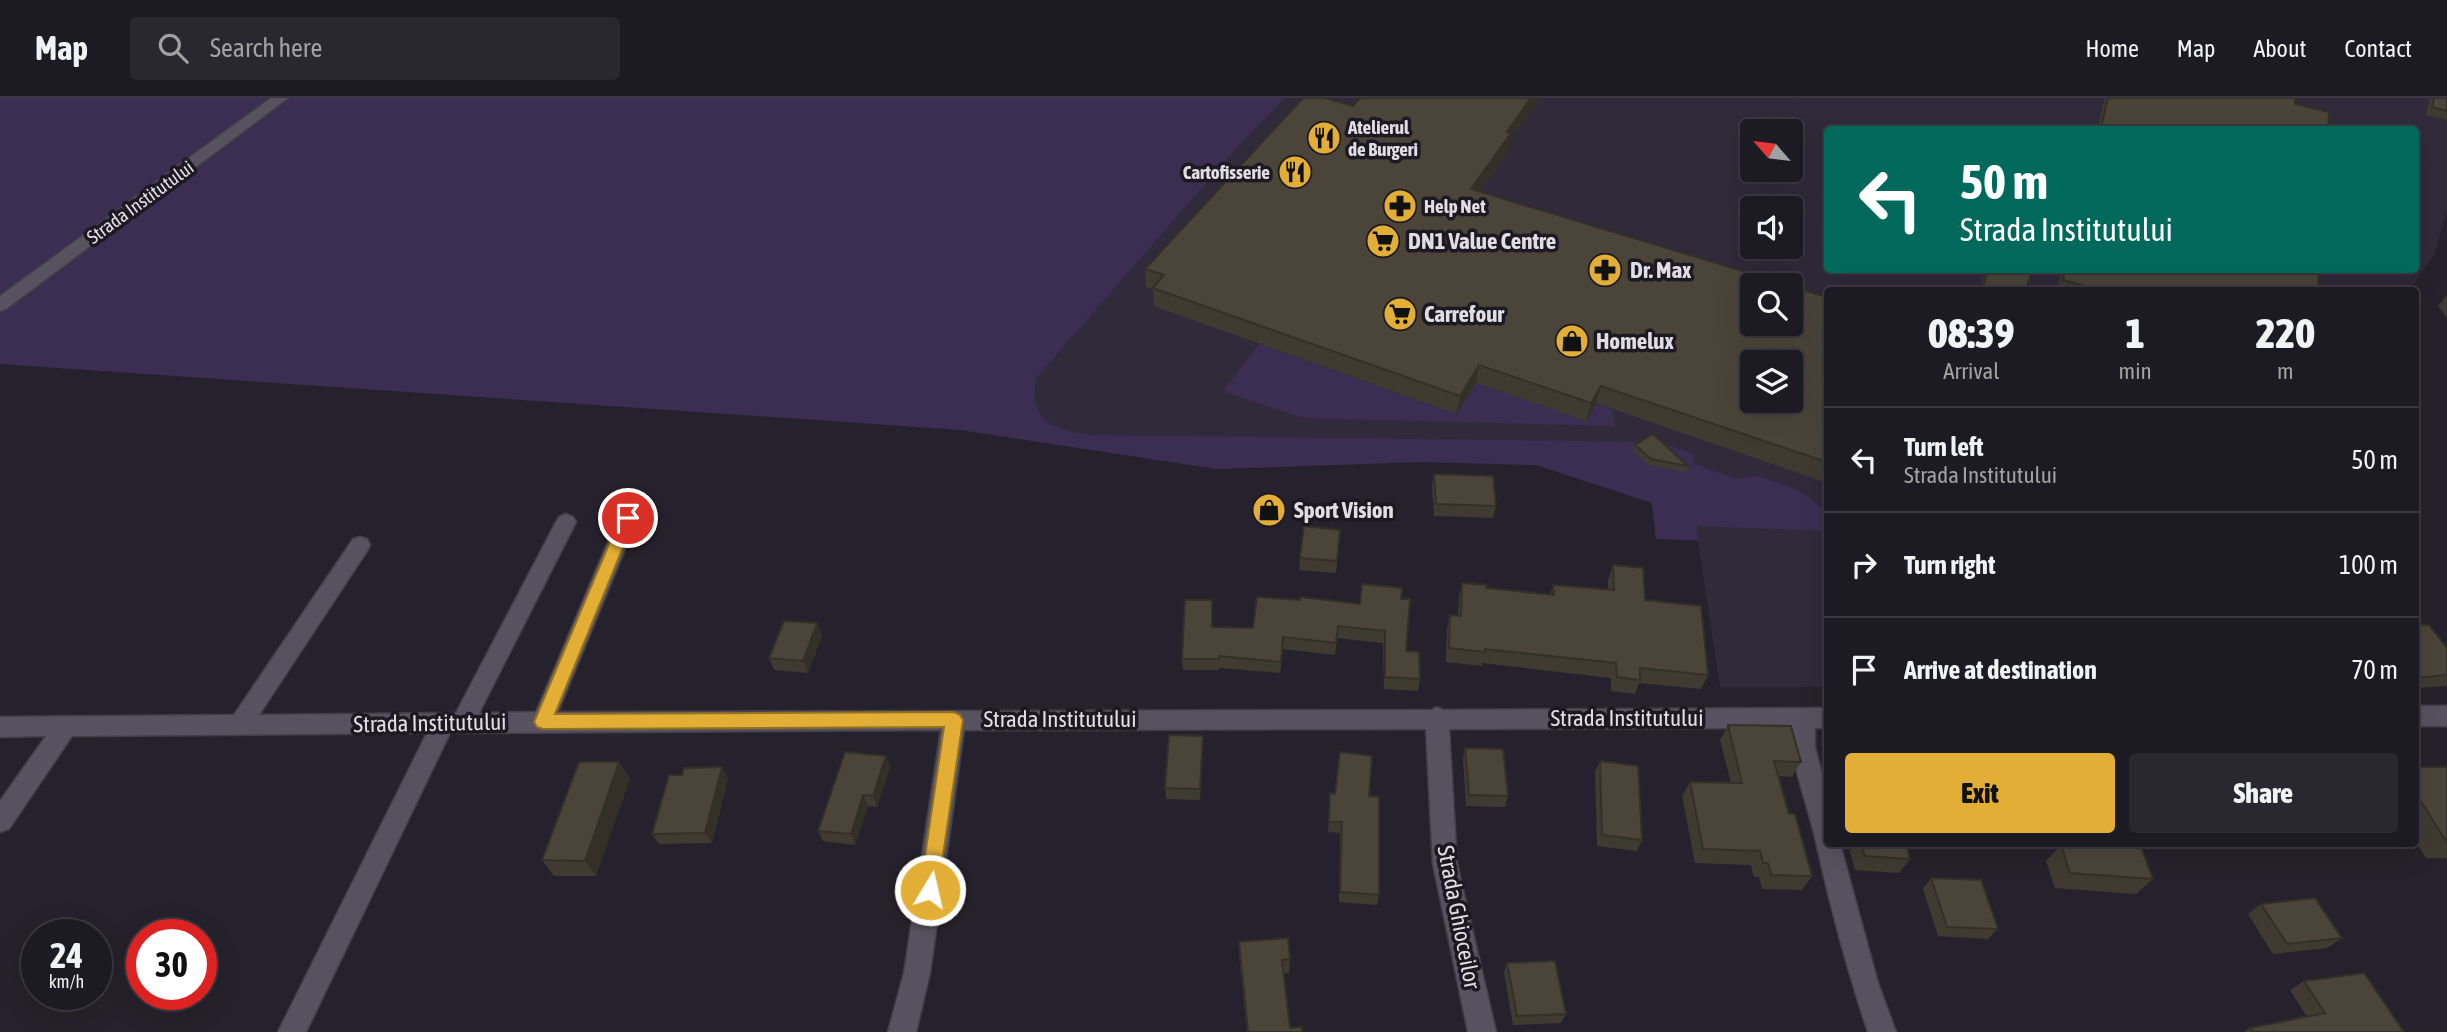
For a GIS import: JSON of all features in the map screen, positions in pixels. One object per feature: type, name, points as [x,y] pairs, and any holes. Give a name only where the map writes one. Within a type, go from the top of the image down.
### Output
[{"type":"street","name":"Strada Institutului","points":[[0,305],[281,98]]},
{"type":"street","points":[[543,722],[628,518]]},
{"type":"street","points":[[292,1032],[453,722],[566,522]]},
{"type":"street","points":[[240,724],[360,545]]},
{"type":"street","points":[[2419,716],[2447,716]]},
{"type":"street","name":"Strada Ghioceilor","points":[[1437,718],[1445,864],[1482,1032]]},
{"type":"street","points":[[1803,718],[1803,747],[1824,826]]},
{"type":"street","name":"Strada Institutului","points":[[0,727],[453,722],[1824,718]]},
{"type":"street","points":[[902,1032],[917,973],[954,720]]},
{"type":"street","points":[[0,821],[66,726]]},
{"type":"street","points":[[1830,847],[1865,983],[1882,1032]]},
{"type":"shaded area","points":[[0,98],[1285,98],[1248,135],[1037,377],[1035,404],[1046,420],[1065,430],[1091,435],[1660,442],[1691,453],[1695,464],[1736,479],[1757,476],[1798,490],[1823,509],[1824,531],[1697,526],[1698,540],[1656,539],[1652,503],[1536,465],[1419,462],[1217,469],[961,430],[0,364]]},
{"type":"shaded area","points":[[1206,98],[2447,98],[2447,210],[2435,253],[2412,287],[1824,287],[1824,687],[1720,687],[1698,541],[1656,539],[1652,503],[1536,465],[1419,462],[1217,469],[961,430]]},
{"type":"shaded area","points":[[1259,344],[1456,414],[1476,383],[1586,421],[1596,404],[1612,409],[1615,426],[1303,418],[1223,391]]},
{"type":"building","name":"DN1 Value Centre","points":[[1303,98],[1325,98],[1353,106],[1360,98],[1531,98],[1507,132],[1511,133],[1471,189],[1749,273],[1740,273],[1740,336],[1803,336],[1803,290],[1824,296],[1824,461],[1601,386],[1591,403],[1479,365],[1460,396],[1153,288],[1164,275],[1145,269]]},
{"type":"building","points":[[2108,98],[2295,98],[2295,104],[2329,112],[2328,126],[2101,126]]},
{"type":"building","points":[[2434,98],[2447,98],[2447,111],[2432,107]]},
{"type":"building","points":[[1987,273],[2031,273],[2027,287],[1983,287]]},
{"type":"building","points":[[2064,273],[2319,273],[2318,287],[2089,287],[2063,280]]},
{"type":"building","points":[[1653,434],[1688,466],[1651,459],[1635,445]]},
{"type":"building","points":[[1434,474],[1493,476],[1496,506],[1436,504]]},
{"type":"building","points":[[1304,526],[1340,530],[1337,561],[1300,558]]},
{"type":"building","points":[[1613,565],[1643,568],[1645,600],[1701,606],[1708,675],[1640,668],[1640,680],[1617,677],[1616,663],[1485,649],[1485,652],[1449,648],[1450,615],[1461,616],[1462,583],[1554,595],[1553,585],[1614,590]]},
{"type":"building","points":[[1362,584],[1402,588],[1401,599],[1410,599],[1406,651],[1419,652],[1420,679],[1385,677],[1385,631],[1338,626],[1336,643],[1283,637],[1281,662],[1219,656],[1219,659],[1182,659],[1185,600],[1212,600],[1212,627],[1253,628],[1257,597],[1300,600],[1301,597],[1360,604]]},
{"type":"building","points":[[784,621],[817,623],[803,661],[769,658]]},
{"type":"building","points":[[2419,625],[2429,625],[2447,648],[2447,675],[2419,678]]},
{"type":"building","points":[[1728,725],[1791,726],[1801,762],[1774,761],[1789,814],[1795,814],[1812,876],[1771,875],[1768,863],[1763,863],[1760,851],[1703,849],[1690,782],[1742,783]]},
{"type":"building","points":[[1169,735],[1203,736],[1200,789],[1165,788]]},
{"type":"building","points":[[1465,748],[1503,749],[1508,796],[1469,795]]},
{"type":"building","points":[[845,752],[886,756],[873,796],[863,795],[851,834],[818,831]]},
{"type":"building","points":[[1340,752],[1372,756],[1369,796],[1379,797],[1379,895],[1340,892],[1342,822],[1329,822],[1330,793],[1335,794]]},
{"type":"building","points":[[1600,761],[1638,766],[1642,840],[1602,835]]},
{"type":"building","points":[[579,762],[619,762],[585,861],[542,860]]},
{"type":"building","points":[[722,767],[705,833],[652,834],[669,775],[682,775],[684,768]]},
{"type":"building","points":[[2419,767],[2447,767],[2447,843],[2419,798]]},
{"type":"building","points":[[1862,847],[1907,847],[1910,859],[1865,856]]},
{"type":"building","points":[[2062,847],[2141,847],[2153,879],[2070,873]]},
{"type":"building","points":[[1931,878],[1981,880],[1998,929],[1947,927]]},
{"type":"building","points":[[2315,898],[2342,938],[2287,944],[2261,904]]},
{"type":"building","points":[[1288,938],[1290,959],[1282,960],[1290,1028],[1302,1027],[1302,1032],[1248,1032],[1239,942]]},
{"type":"building","points":[[1555,961],[1566,1014],[1517,1016],[1507,963]]},
{"type":"building","points":[[2364,973],[2404,1032],[2253,1032],[2250,1028],[2325,1013],[2304,981]]},
{"type":"place","name":"Atelierul de Burgeri","points":[[1324,138]]},
{"type":"place","name":"Cartofisserie","points":[[1295,172]]},
{"type":"place","name":"Help Net","points":[[1400,206]]},
{"type":"place","name":"DN1 Value Centre","points":[[1383,241]]},
{"type":"place","name":"Dr. Max","points":[[1605,270]]},
{"type":"place","name":"Carrefour","points":[[1400,314]]},
{"type":"place","name":"Homelux","points":[[1572,341]]},
{"type":"place","name":"Sport Vision","points":[[1269,510]]},
{"type":"route","points":[[628,518],[543,722],[954,720],[930,890]]}]
